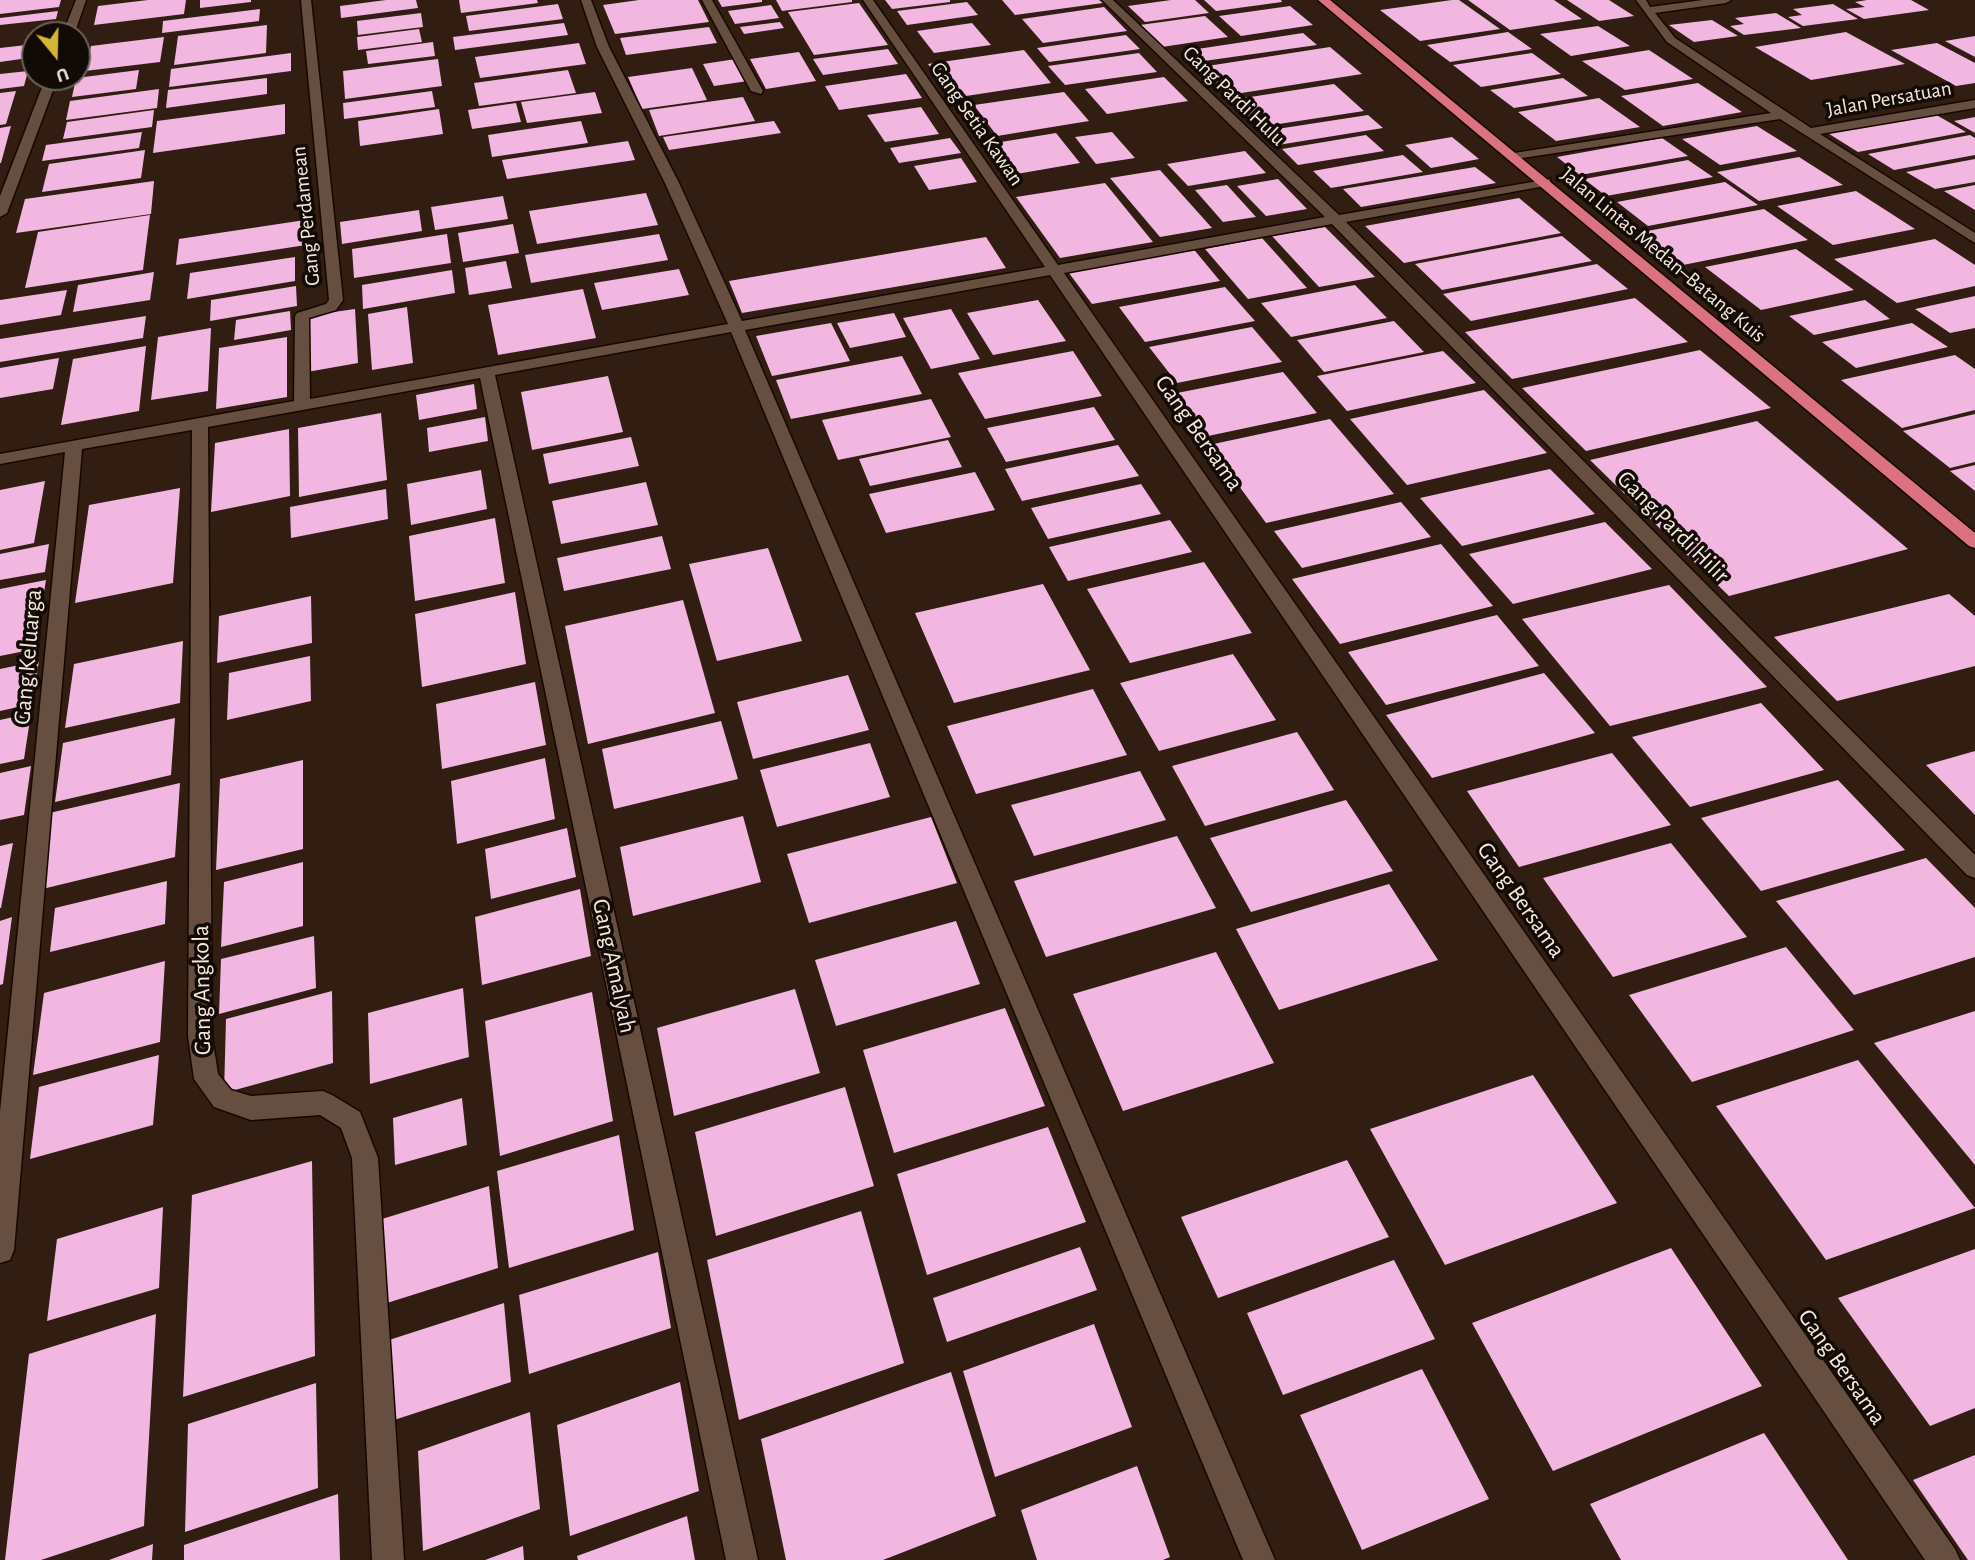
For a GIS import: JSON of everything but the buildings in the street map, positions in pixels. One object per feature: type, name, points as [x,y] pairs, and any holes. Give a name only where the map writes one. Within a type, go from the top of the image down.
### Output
[{"type":"highway","name":"Jalan Lintas Medan–Batang Kuis","points":[[1323,0],[1975,542]]},
{"type":"street","points":[[74,21],[82,0]]},
{"type":"street","name":"Gang Perdamean","points":[[302,405],[302,316],[331,307],[336,300],[306,0]]},
{"type":"street","points":[[586,0],[603,47],[672,183],[737,328],[1259,1560]]},
{"type":"street","points":[[708,0],[757,92]]},
{"type":"street","name":"Gang Setia Kawan","points":[[868,0],[1055,270]]},
{"type":"street","name":"Gang Pardi Hulu","points":[[1107,0],[1335,219]]},
{"type":"street","points":[[1644,5],[1726,0]]},
{"type":"street","points":[[1644,5],[1671,40],[1975,239]]},
{"type":"street","points":[[0,213],[47,91]]},
{"type":"street","name":"Jalan Persatuan","points":[[1809,132],[1975,104]]},
{"type":"street","points":[[1514,157],[1782,115]]},
{"type":"street","points":[[0,459],[1545,182]]},
{"type":"street","name":"Gang Pardi Hilir","points":[[1335,219],[1975,869]]},
{"type":"street","name":"Gang Bersama","points":[[1055,270],[1944,1560]]},
{"type":"street","name":"Gang Amalyah","points":[[487,372],[742,1560]]},
{"type":"street","name":"Gang Angkola","points":[[200,423],[200,1036],[206,1079],[223,1099],[251,1108],[323,1103],[351,1120],[365,1157],[388,1560]]},
{"type":"street","name":"Gang Keluarga","points":[[0,1250],[74,446]]}]
